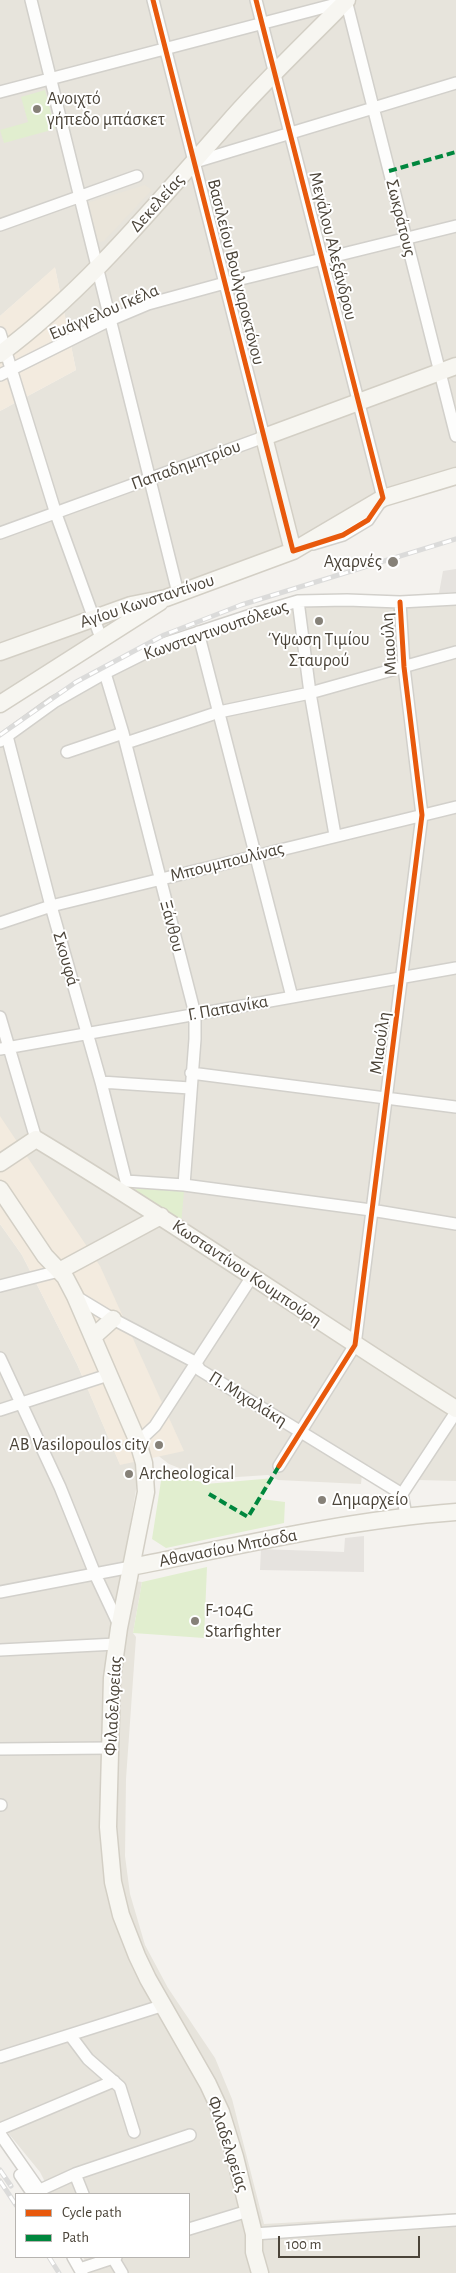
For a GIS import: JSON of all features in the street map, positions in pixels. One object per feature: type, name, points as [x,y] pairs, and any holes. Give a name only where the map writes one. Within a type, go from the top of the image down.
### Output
[{"type":"main road","name":"Δεκελείας","points":[[2,352],[97,267],[276,72],[321,16],[346,0]]},
{"type":"main road","name":"Παπαδημητρίου","points":[[264,437],[456,366]]},
{"type":"main road","name":"Βασιλείου Βουλγαροκτόνου","points":[[264,437],[293,550]]},
{"type":"main road","name":"Αγίου Κωνσταντίνου","points":[[0,652],[94,617],[131,605],[172,596],[293,550],[383,498],[456,476]]},
{"type":"main road","name":"Κωνσταντινουπόλεως","points":[[0,703],[172,596]]},
{"type":"main road","points":[[0,1162],[36,1139]]},
{"type":"main road","name":"Κωσταντίνου Κουμπούρη","points":[[36,1139],[123,1186],[161,1216],[456,1410]]},
{"type":"main road","name":"Φιλαδελφείας","points":[[0,1189],[45,1256],[65,1277],[75,1296],[94,1336],[108,1375],[138,1442],[144,1463],[146,1492],[119,1626],[112,1678],[108,1827],[113,1882],[130,1938],[148,1979],[208,2084],[221,2112],[254,2234],[254,2252],[260,2273]]},
{"type":"main road","points":[[59,1271],[161,1216]]},
{"type":"main road","points":[[94,1336],[113,1320]]},
{"type":"main road","name":"Αθανασίου Μπόσδα","points":[[131,1568],[406,1515],[456,1512]]},
{"type":"main road","name":"Φιλαδελφείας","points":[[254,2234],[264,2249],[271,2273]]},
{"type":"street","points":[[31,0],[149,478],[172,596]]},
{"type":"street","name":"Βασιλείου Βουλγαροκτόνου","points":[[153,0],[264,437]]},
{"type":"street","name":"Μεγάλου Αλεξάνδρου","points":[[256,0],[276,72],[357,402],[383,498]]},
{"type":"street","name":"Σωκράτους","points":[[346,0],[456,436]]},
{"type":"street","points":[[0,92],[262,23],[321,16]]},
{"type":"street","points":[[195,162],[456,83]]},
{"type":"street","points":[[0,226],[137,176]]},
{"type":"street","name":"Ευάγγελου Γκέλα","points":[[5,372],[110,320],[148,304],[456,226]]},
{"type":"street","points":[[0,333],[5,372],[102,641]]},
{"type":"street","name":"Παπαδημητρίου","points":[[0,533],[264,437]]},
{"type":"street","name":"Κωνσταντινουπόλεως","points":[[4,739],[54,702],[105,673],[163,644],[298,601],[400,602],[456,599]]},
{"type":"street","points":[[298,601],[310,693],[335,835]]},
{"type":"street","name":"Μιαούλη","points":[[279,1466],[355,1345],[422,815],[404,667],[400,602]]},
{"type":"street","points":[[198,632],[292,997]]},
{"type":"street","points":[[67,752],[220,712],[310,693],[456,652]]},
{"type":"street","name":"Ξάνθου","points":[[105,673],[125,738],[159,879],[195,1014],[195,1039],[184,1185]]},
{"type":"street","name":"Σκουφά","points":[[4,739],[102,1082],[123,1186]]},
{"type":"street","name":"Μπουμπουλίνας","points":[[0,923],[51,906],[456,806]]},
{"type":"street","name":"Γ. Παπανίκα","points":[[5,1048],[456,968]]},
{"type":"street","points":[[0,1017],[5,1048],[36,1139]]},
{"type":"street","points":[[192,1073],[456,1107]]},
{"type":"street","points":[[102,1082],[190,1088]]},
{"type":"street","points":[[123,1186],[184,1185],[371,1210],[456,1224]]},
{"type":"street","points":[[0,1286],[59,1271]]},
{"type":"street","points":[[138,1442],[155,1426],[253,1275]]},
{"type":"street","name":"Π. Μιχαλάκη","points":[[75,1296],[113,1320],[195,1362],[200,1370],[402,1494]]},
{"type":"street","points":[[0,1358],[60,1487],[95,1574],[119,1626]]},
{"type":"street","points":[[0,1410],[108,1375]]},
{"type":"street","points":[[406,1515],[402,1494],[456,1410]]},
{"type":"street","name":"Αθανασίου Μπόσδα","points":[[2,1592],[131,1568]]},
{"type":"street","points":[[0,1579],[2,1592]]},
{"type":"street","points":[[0,1650],[116,1644]]},
{"type":"street","points":[[0,1749],[110,1748]]},
{"type":"street","points":[[0,2057],[164,2005]]},
{"type":"street","points":[[70,2035],[88,2059],[114,2081],[124,2095],[134,2132]]},
{"type":"street","points":[[0,2129],[114,2081]]},
{"type":"street","points":[[0,2134],[39,2193]]},
{"type":"street","points":[[39,2193],[75,2174],[190,2135]]},
{"type":"street","points":[[0,2147],[39,2193]]},
{"type":"street","points":[[75,2174],[83,2193]]},
{"type":"street","points":[[190,2229],[248,2211]]},
{"type":"street","points":[[254,2234],[456,2220]]},
{"type":"street","points":[[74,2258],[81,2271],[110,2258]]},
{"type":"street","points":[[113,2258],[122,2273]]},
{"type":"shaded area","points":[[0,0],[456,0],[456,472],[286,552],[175,588],[0,695],[0,411],[76,370],[55,268],[0,316]]},
{"type":"shaded area","points":[[145,185],[152,190],[104,241],[100,242],[94,236],[87,203]]},
{"type":"shaded area","points":[[55,267],[76,370],[0,411],[0,316]]},
{"type":"shaded area","points":[[456,569],[456,592],[439,593],[443,571]]},
{"type":"shaded area","points":[[456,602],[456,965],[294,991],[202,632],[292,606],[408,606]]},
{"type":"shaded area","points":[[195,634],[286,993],[0,1044],[0,746],[99,677]]},
{"type":"shaded area","points":[[456,973],[456,1481],[419,1480],[409,1475],[401,1486],[368,1465],[362,1474],[361,1484],[278,1480],[268,1475],[207,1479],[169,1464],[152,1451],[0,1172],[0,1052]]},
{"type":"shaded area","points":[[0,1116],[100,1266],[184,1451],[120,1465],[77,1364],[22,1255],[0,1224]]},
{"type":"shaded area","points":[[0,1224],[22,1255],[77,1364],[120,1464],[141,1460],[121,1579],[142,1582],[133,1633],[136,1637],[126,1779],[125,1856],[130,1894],[145,1945],[168,1988],[215,2058],[232,2099],[264,2224],[456,2213],[456,2273],[91,2273],[84,2258],[190,2258],[190,2193],[50,2193],[40,2172],[0,2123]]},
{"type":"shaded area","points":[[364,1536],[364,1572],[260,1570],[261,1549],[344,1552],[345,1538]]},
{"type":"green space","name":"Ανοιχτό γήπεδο μπάσκετ","points":[[45,90],[55,129],[4,143],[0,130],[28,122],[21,97]]},
{"type":"green space","points":[[141,1184],[184,1191],[181,1225],[136,1197],[135,1191]]},
{"type":"green space","points":[[163,1468],[206,1484],[274,1478],[261,1499],[285,1502],[284,1523],[166,1548],[152,1539]]},
{"type":"green space","points":[[207,1567],[204,1638],[133,1633],[142,1582]]},
{"type":"railway","points":[[0,735],[76,682],[164,635],[241,605],[456,539]]},
{"type":"railway","points":[[0,2170],[11,2186]]},
{"type":"railway","points":[[0,2181],[15,2204]]},
{"type":"railway","points":[[50,2258],[59,2273]]},
{"type":"marked path","points":[[389,171],[456,152]]},
{"type":"marked path","points":[[209,1494],[248,1517],[279,1466]]},
{"type":"cycle path","points":[[153,0],[293,551],[343,535],[368,520],[383,498],[256,0]]},
{"type":"cycle path","points":[[279,1466],[355,1345],[422,815],[404,667],[400,602]]},
{"type":"place","name":"Ανοιχτό γήπεδο μπάσκετ","points":[[37,109]]},
{"type":"place","name":"Αχαρνές","points":[[393,562]]},
{"type":"place","name":"Ύψωση Τιμίου Σταυρού","points":[[319,621]]},
{"type":"place","name":"AB Vasilopoulos city","points":[[159,1445]]},
{"type":"place","name":"Archeological","points":[[129,1474]]},
{"type":"place","name":"Δημαρχείο","points":[[322,1500]]},
{"type":"place","name":"F-104G Starfighter","points":[[195,1621]]}]
